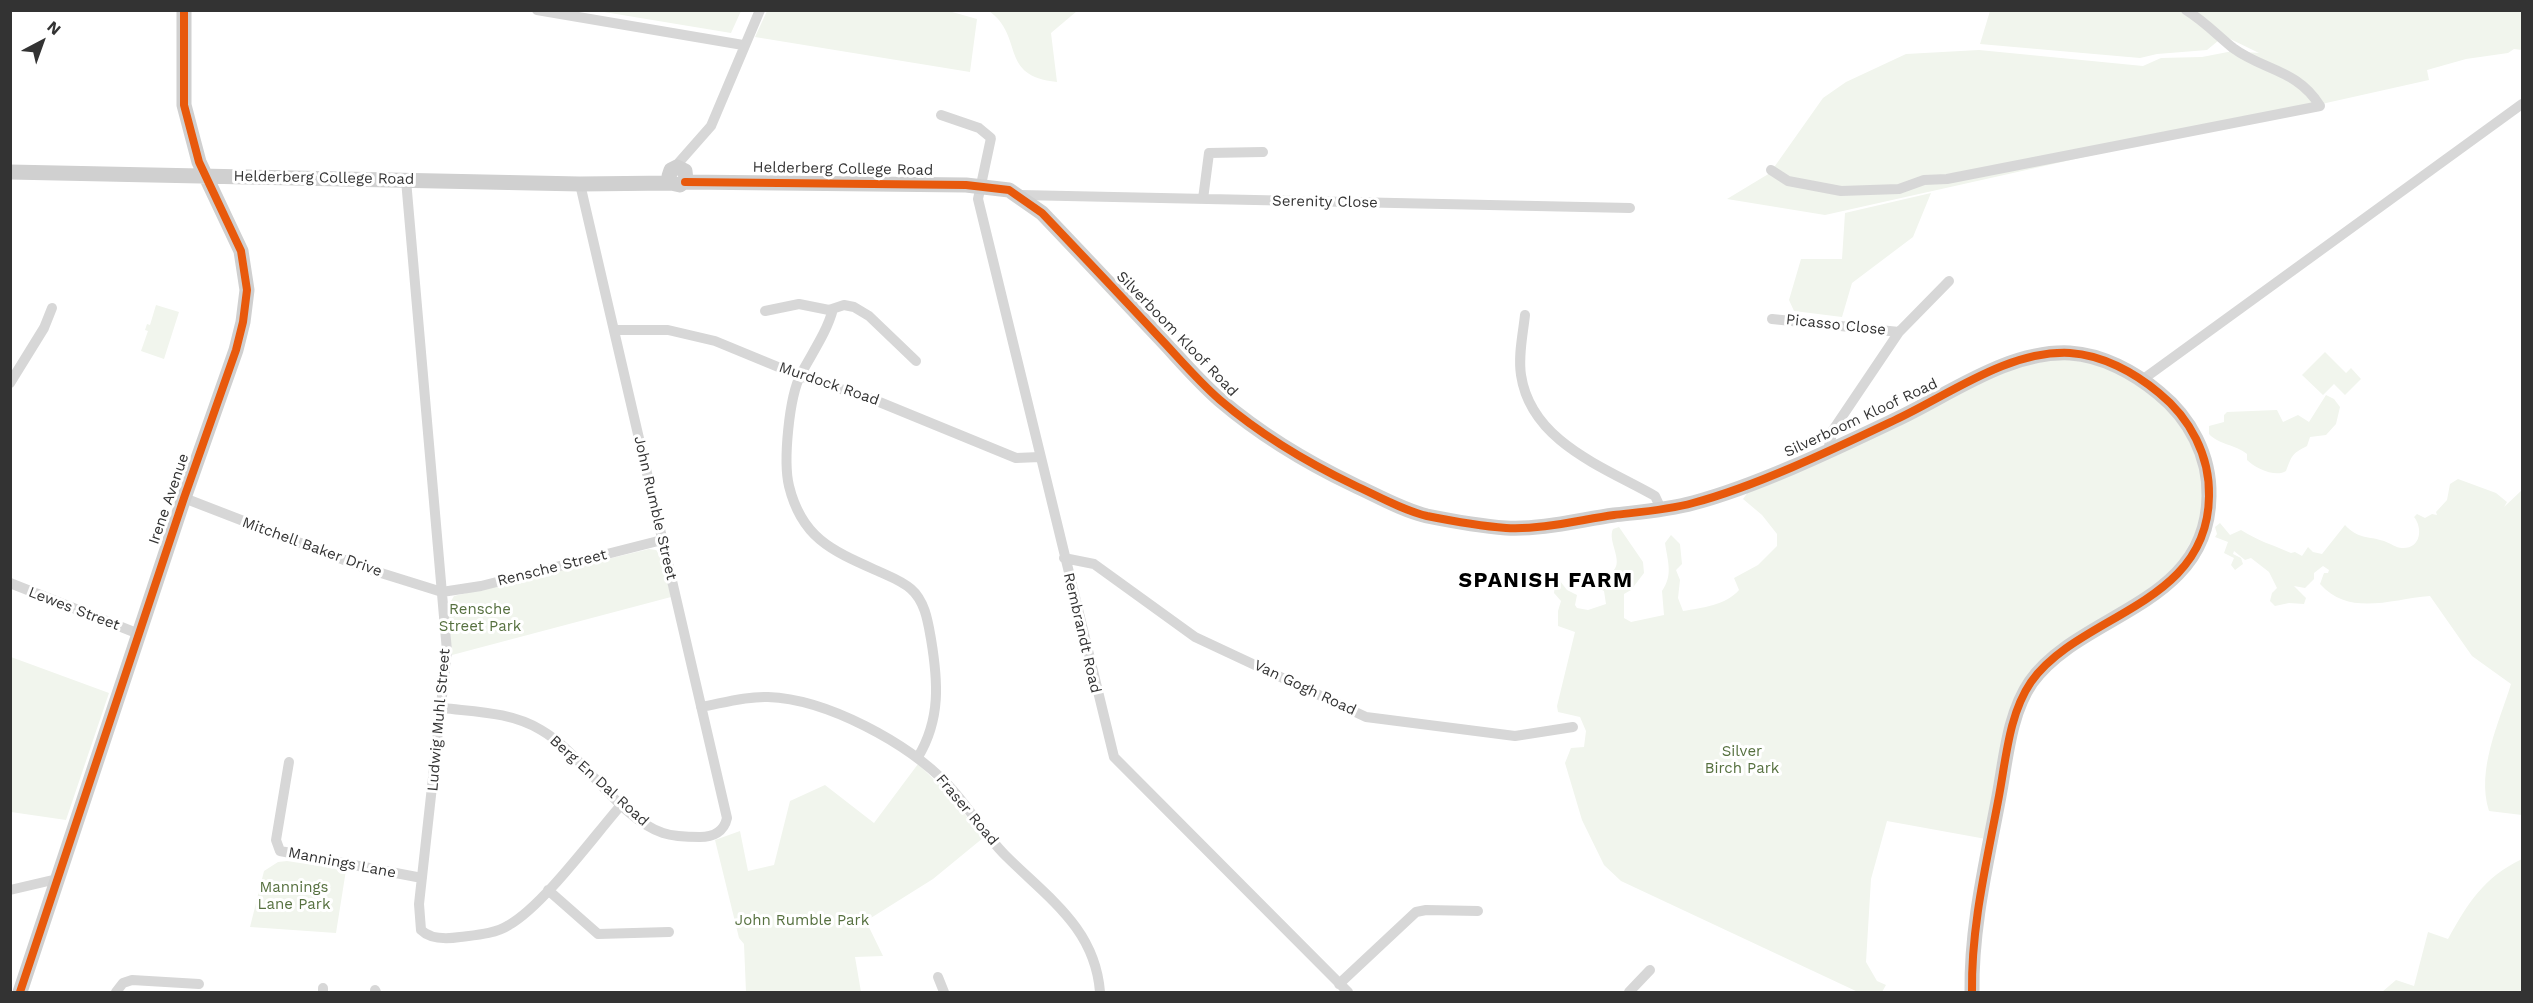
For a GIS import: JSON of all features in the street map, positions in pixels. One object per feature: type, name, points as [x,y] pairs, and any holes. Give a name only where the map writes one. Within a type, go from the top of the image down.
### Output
[{"type":"street","name":"Irene Avenue","points":[[20,993],[184,498],[236,350],[247,290],[238,245],[205,176],[194,145],[183,96],[184,10]]},
{"type":"street","points":[[537,10],[743,45]]},
{"type":"street","points":[[678,175],[690,152],[711,126],[743,45],[760,10]]},
{"type":"street","points":[[1771,170],[1788,181],[1840,191],[1899,189],[1924,180],[1947,179],[2320,106],[2309,88],[2235,49],[2202,20],[2186,10]]},
{"type":"street","points":[[2142,380],[2523,104]]},
{"type":"street","name":"Rembrandt Road","points":[[940,115],[979,128],[990,136],[978,200],[1109,744],[1117,763],[1348,993]]},
{"type":"street","points":[[1203,199],[1209,153],[1263,153]]},
{"type":"street","name":"Helderberg College Road","points":[[10,172],[580,184],[638,183],[678,175],[705,181],[981,185]]},
{"type":"street","name":"Ludwig Muhl Street","points":[[406,180],[447,651],[422,878],[419,927],[426,935],[442,938],[471,936],[503,928],[519,918],[548,890],[622,804]]},
{"type":"street","name":"John Rumble Street","points":[[580,184],[727,818],[721,831]]},
{"type":"street","name":"Silverboom Kloof Road","points":[[981,185],[1009,190],[1020,195],[1042,213],[1217,398],[1283,447],[1325,471],[1419,514],[1506,528],[1690,504],[1828,450],[2027,358],[2050,354],[2085,355],[2115,365],[2142,380],[2178,410],[2199,445],[2209,484],[2208,512],[2203,531],[2194,550],[2170,580],[2125,614],[2055,657],[2030,684],[2019,704],[1976,922],[1972,993]]},
{"type":"street","name":"Serenity Close","points":[[1020,195],[1630,208]]},
{"type":"street","name":"Picasso Close","points":[[1828,450],[1833,430],[1899,332],[1949,281]]},
{"type":"street","points":[[765,310],[799,304],[833,309],[844,305],[861,310],[916,361]]},
{"type":"street","points":[[10,383],[44,328],[52,308]]},
{"type":"street","points":[[818,308],[822,332]]},
{"type":"street","points":[[833,309],[830,321],[800,376],[787,451],[789,484],[797,512],[810,531],[825,545],[908,586],[918,596],[925,613],[938,691],[935,716],[928,739],[918,758]]},
{"type":"street","points":[[1525,315],[1521,375],[1529,399],[1541,419],[1573,451],[1655,496],[1661,509]]},
{"type":"street","name":"Picasso Close","points":[[1772,319],[1899,332]]},
{"type":"street","name":"Murdock Road","points":[[614,330],[652,329],[700,336],[800,376],[872,399],[1016,458],[1040,457]]},
{"type":"street","name":"Mitchell Baker Drive","points":[[184,498],[365,568],[442,592]]},
{"type":"street","name":"Rensche Street","points":[[442,592],[481,586],[662,540]]},
{"type":"street","name":"Van Gogh Road","points":[[1064,558],[1094,564],[1195,637],[1366,717],[1515,736],[1573,727]]},
{"type":"street","name":"Lewes Street","points":[[10,583],[139,634]]},
{"type":"street","name":"Fraser Road","points":[[701,707],[752,697],[789,699],[854,721],[894,741],[918,758],[958,795],[995,845],[1078,928],[1096,960],[1100,993]]},
{"type":"street","name":"Berg En Dal Road","points":[[442,708],[513,717],[543,731],[645,824],[666,834],[705,837],[721,831]]},
{"type":"street","name":"Mannings Lane","points":[[289,762],[276,840],[280,851],[422,878]]},
{"type":"street","points":[[10,890],[57,879]]},
{"type":"street","points":[[548,890],[598,934],[669,932]]},
{"type":"street","points":[[1339,984],[1416,912],[1426,910],[1478,911]]},
{"type":"street","points":[[1629,993],[1650,970]]},
{"type":"street","points":[[938,977],[944,993]]},
{"type":"street","points":[[116,993],[123,983],[132,980],[199,984]]},
{"type":"green space","points":[[945,10],[977,19],[970,72],[755,37],[767,11]]},
{"type":"green space","points":[[598,11],[741,11],[731,33]]},
{"type":"green space","points":[[989,11],[1077,11],[1051,33],[1057,82],[1039,78],[1027,72],[1019,64],[1007,32],[1000,21]]},
{"type":"green space","points":[[1990,11],[2522,11],[2522,50],[2514,49],[2508,53],[2466,59],[2427,70],[2429,80],[1825,215],[1727,199],[1770,173],[1823,98],[1846,82],[1906,54],[1979,50],[2143,66],[2161,58],[2202,57],[2233,51],[2259,53],[2224,36],[2207,50],[2157,54],[2140,58],[1980,44]]},
{"type":"green space","points":[[1931,193],[1913,237],[1852,283],[1842,317],[1794,311],[1789,300],[1801,259],[1842,259],[1845,213]]},
{"type":"green space","points":[[156,305],[179,312],[164,359],[141,351],[148,331],[145,330],[147,324],[150,325]]},
{"type":"green space","points":[[2325,352],[2346,373],[2351,368],[2361,379],[2345,395],[2334,384],[2323,395],[2302,375]]},
{"type":"green space","name":"Silver Birch Park","points":[[2060,358],[2095,364],[2134,379],[2177,417],[2204,471],[2200,525],[2183,556],[2165,577],[2032,672],[1986,839],[1887,821],[1871,879],[1866,962],[1877,981],[1886,985],[1882,992],[1858,992],[1621,881],[1604,865],[1582,820],[1565,763],[1571,748],[1584,747],[1586,731],[1580,717],[1558,712],[1557,706],[1575,632],[1558,626],[1561,601],[1554,593],[1555,584],[1560,581],[1567,590],[1577,595],[1575,605],[1577,608],[1588,610],[1606,604],[1604,591],[1596,587],[1590,578],[1594,574],[1611,572],[1616,567],[1612,534],[1613,529],[1619,527],[1643,562],[1644,573],[1631,590],[1624,594],[1624,618],[1631,622],[1664,615],[1662,591],[1668,580],[1669,568],[1665,543],[1671,535],[1680,544],[1682,564],[1676,570],[1680,580],[1678,598],[1683,611],[1721,602],[1739,590],[1734,578],[1758,565],[1777,546],[1777,534],[1762,515],[1743,499],[1750,489],[2010,369]]},
{"type":"green space","points":[[2326,395],[2334,399],[2340,407],[2336,424],[2326,435],[2310,437],[2307,446],[2295,453],[2286,471],[2282,473],[2271,473],[2260,469],[2247,460],[2247,454],[2209,434],[2209,426],[2224,422],[2224,415],[2227,412],[2277,410],[2283,422],[2298,415],[2309,422]]},
{"type":"green space","points":[[2458,479],[2496,493],[2507,502],[2504,507],[2522,490],[2522,815],[2489,811],[2486,795],[2487,763],[2511,684],[2472,656],[2430,596],[2372,604],[2344,600],[2320,584],[2324,573],[2328,573],[2329,570],[2323,566],[2314,573],[2314,579],[2305,588],[2294,586],[2306,598],[2304,604],[2289,603],[2275,606],[2270,601],[2272,593],[2277,588],[2269,572],[2251,558],[2245,560],[2234,551],[2233,554],[2241,558],[2243,564],[2235,570],[2231,565],[2234,558],[2224,553],[2228,542],[2215,537],[2217,534],[2215,527],[2220,523],[2230,535],[2241,530],[2266,543],[2302,556],[2308,547],[2313,552],[2322,554],[2345,525],[2359,535],[2384,541],[2400,548],[2408,547],[2417,542],[2419,532],[2414,517],[2417,514],[2425,518],[2432,514],[2437,515],[2436,512],[2447,500],[2450,484]]},
{"type":"green space","name":"Rensche Street Park","points":[[649,549],[656,550],[661,555],[671,597],[452,655],[448,606],[454,596]]},
{"type":"green space","points":[[11,657],[109,693],[66,820],[11,812]]},
{"type":"green space","name":"John Rumble Park","points":[[918,764],[951,796],[983,838],[933,879],[866,921],[883,956],[855,957],[861,992],[746,992],[744,944],[739,938],[715,840],[740,831],[748,871],[774,865],[790,801],[825,785],[874,823]]},
{"type":"green space","points":[[2522,859],[2522,992],[2382,992],[2396,980],[2414,986],[2428,932],[2448,939],[2478,892],[2497,874]]},
{"type":"green space","name":"Mannings Lane Park","points":[[287,861],[346,870],[336,933],[250,927],[264,871],[278,862]]},
{"type":"cycle path","points":[[20,992],[184,498],[236,350],[243,322],[247,290],[241,251],[199,162],[184,105],[184,10]]},
{"type":"cycle path","points":[[685,182],[966,185],[1009,190],[1042,213],[1204,385],[1251,425],[1319,467],[1399,506],[1427,516],[1476,525],[1506,528],[1546,526],[1674,507],[1718,496],[1821,455],[1979,376],[2024,359],[2047,354],[2082,354],[2106,361],[2139,378],[2159,393],[2180,414],[2202,452],[2209,496],[2203,533],[2188,562],[2165,585],[2079,639],[2053,659],[2031,682],[2024,695],[2009,737],[1981,894],[1974,943],[1972,992]]},
{"type":"district","name":"SPANISH FARM","points":[[1546,581]]}]
